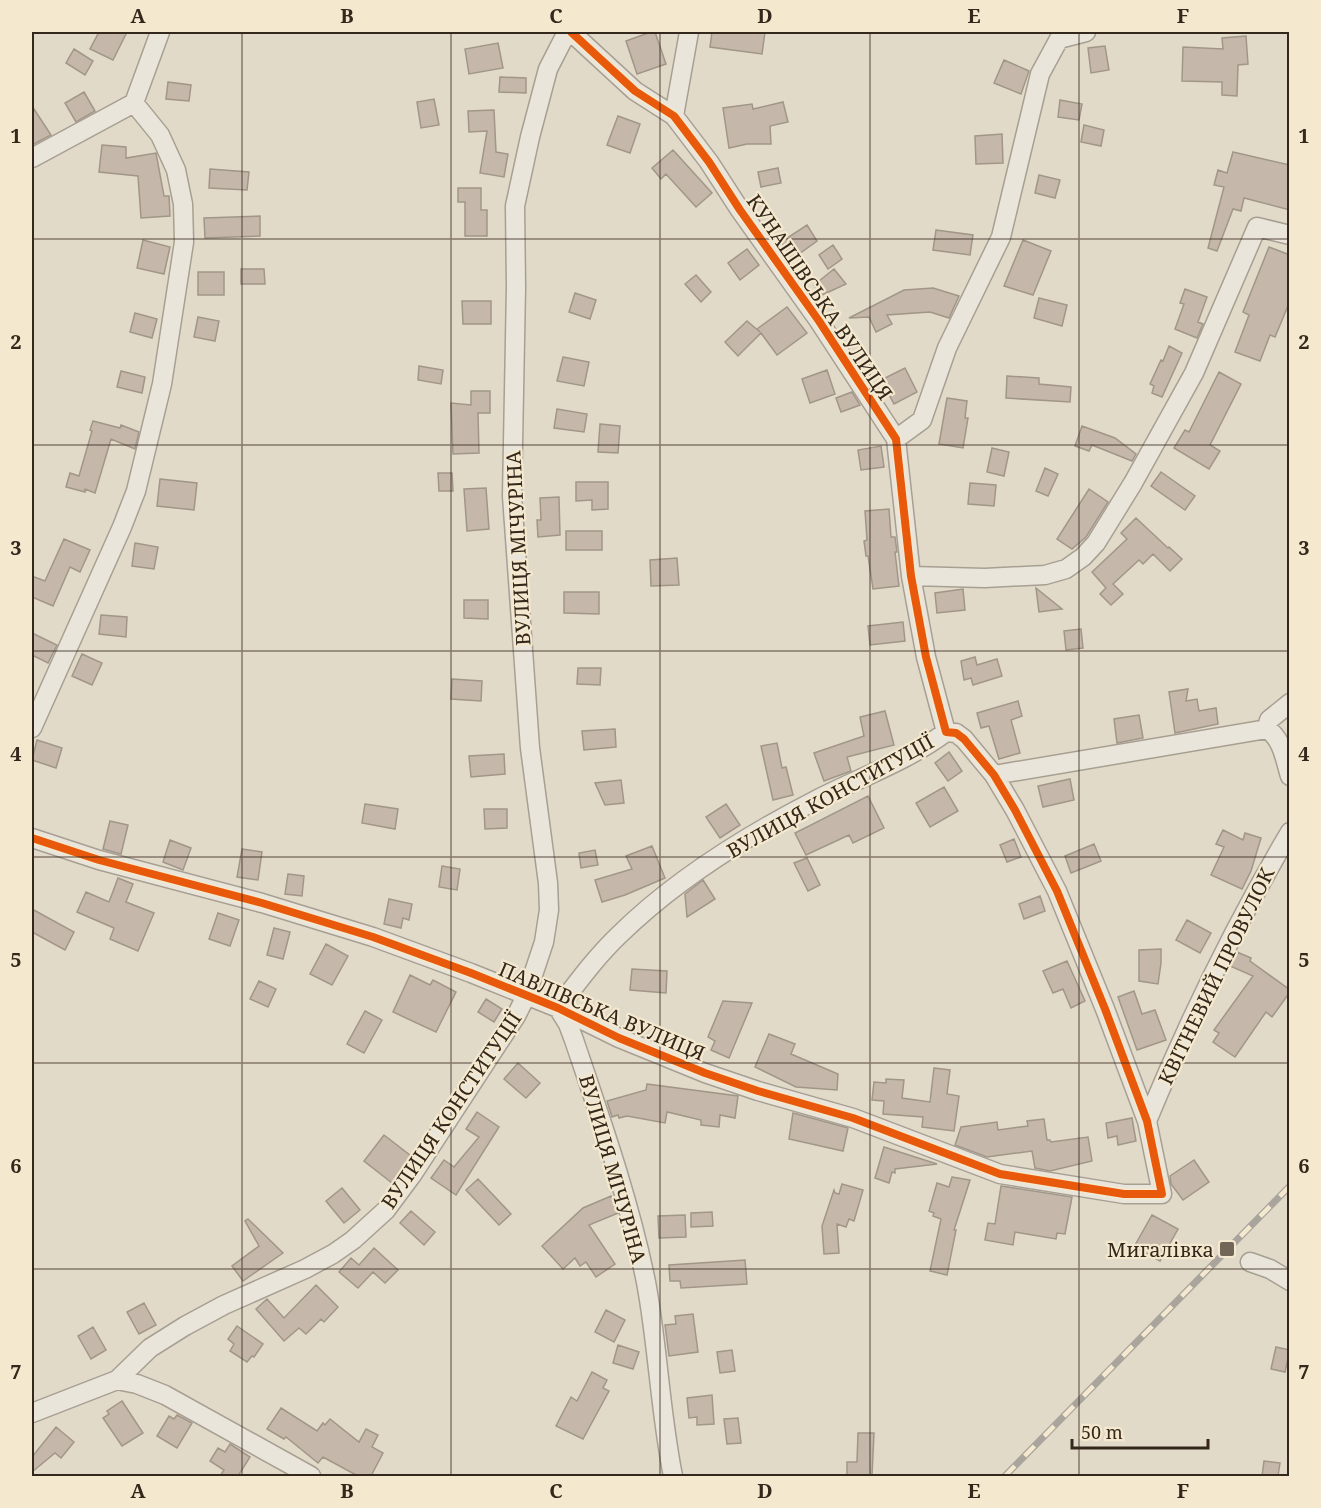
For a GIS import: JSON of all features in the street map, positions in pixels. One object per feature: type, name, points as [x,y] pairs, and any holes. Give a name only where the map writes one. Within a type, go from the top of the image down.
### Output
[{"type":"street","points":[[32,158],[134,103],[160,32]]},
{"type":"street","name":"КУНАШІВСЬКА ВУЛИЦЯ","points":[[569,32],[635,91],[674,116],[709,162],[746,219],[819,321],[896,438],[911,576],[926,657],[946,732]]},
{"type":"street","name":"ВУЛИЦЯ МІЧУРІНА","points":[[526,996],[543,942],[549,910],[548,883],[530,748],[512,496],[516,287],[515,206],[530,136],[548,69],[569,32]]},
{"type":"street","points":[[674,116],[689,32]]},
{"type":"street","points":[[896,438],[922,420],[947,348],[1001,237],[1040,74],[1059,39],[1086,32]]},
{"type":"street","points":[[32,728],[122,527],[136,490],[162,384],[184,242],[183,204],[176,170],[160,135],[134,103]]},
{"type":"street","points":[[911,576],[986,578],[1045,575],[1066,569],[1083,558],[1096,543],[1134,483],[1194,374],[1257,227],[1290,235]]},
{"type":"street","points":[[1267,729],[1269,720],[1290,704]]},
{"type":"street","points":[[994,775],[1267,729],[1274,732],[1279,741],[1290,776]]},
{"type":"street","points":[[946,732],[956,733],[964,739],[994,775],[1034,846],[1072,926],[1147,1121]]},
{"type":"street","name":"ВУЛИЦЯ КОНСТИТУЦІЇ","points":[[558,1008],[618,936],[653,904],[687,878],[770,825],[815,800],[899,761],[929,745],[946,732]]},
{"type":"street","name":"КВІТНЕВИЙ ПРОВУЛОК","points":[[1147,1121],[1174,1055],[1250,899],[1290,832]]},
{"type":"street","name":"ПАВЛІВСЬКА ВУЛИЦЯ","points":[[32,838],[99,860],[262,903],[373,937],[558,1008],[619,1038],[705,1073],[758,1091],[853,1118],[999,1174],[1124,1194],[1162,1194],[1147,1121]]},
{"type":"street","name":"ВУЛИЦЯ КОНСТИТУЦІЇ","points":[[32,1413],[117,1380],[150,1348],[185,1326],[224,1305],[333,1254],[369,1226],[386,1210],[412,1175],[516,1016],[526,996]]},
{"type":"street","name":"ВУЛИЦЯ МІЧУРІНА","points":[[558,1008],[574,1040],[620,1178],[634,1230],[651,1316],[665,1440],[673,1476]]},
{"type":"street","points":[[1250,1262],[1270,1269],[1290,1281]]},
{"type":"street","points":[[1270,1269],[1290,1267]]},
{"type":"street","points":[[117,1380],[137,1384],[165,1395],[311,1476]]},
{"type":"building","points":[[99,32],[127,32],[113,60],[90,49]]},
{"type":"building","points":[[655,32],[666,64],[637,74],[626,41]]},
{"type":"building","points":[[712,32],[765,32],[762,54],[710,47]]},
{"type":"building","points":[[1246,36],[1248,64],[1238,65],[1237,96],[1222,95],[1222,82],[1182,81],[1183,47],[1223,49],[1222,38]]},
{"type":"building","points":[[498,43],[503,68],[469,74],[465,49]]},
{"type":"building","points":[[1105,46],[1109,70],[1091,73],[1088,48]]},
{"type":"building","points":[[74,49],[93,61],[85,75],[66,63]]},
{"type":"building","points":[[1004,60],[1029,71],[1021,94],[994,83]]},
{"type":"building","points":[[500,77],[526,78],[526,93],[499,92]]},
{"type":"building","points":[[168,82],[191,85],[189,101],[166,99]]},
{"type":"building","points":[[84,92],[95,111],[76,122],[65,103]]},
{"type":"building","points":[[434,99],[439,125],[421,128],[417,102]]},
{"type":"building","points":[[1060,100],[1082,104],[1079,120],[1058,117]]},
{"type":"building","points":[[783,102],[788,122],[770,126],[771,144],[747,144],[729,148],[723,108],[752,104],[753,109]]},
{"type":"building","points":[[32,106],[51,135],[32,145]]},
{"type":"building","points":[[494,110],[496,152],[508,154],[504,177],[480,173],[487,131],[469,132],[468,111]]},
{"type":"building","points":[[618,116],[640,124],[630,153],[607,145]]},
{"type":"building","points":[[1084,125],[1104,130],[1101,146],[1081,142]]},
{"type":"building","points":[[1002,134],[1003,163],[976,164],[975,136]]},
{"type":"building","points":[[102,145],[126,147],[126,158],[156,153],[164,196],[169,196],[170,216],[141,218],[138,176],[99,172]]},
{"type":"building","points":[[673,150],[712,193],[696,207],[666,174],[661,179],[652,168]]},
{"type":"building","points":[[1233,152],[1290,165],[1290,210],[1244,198],[1241,211],[1233,209],[1217,251],[1208,248],[1224,187],[1214,185],[1218,170],[1227,173]]},
{"type":"building","points":[[778,168],[781,183],[761,187],[758,172]]},
{"type":"building","points":[[210,169],[249,172],[247,190],[209,188]]},
{"type":"building","points":[[1039,175],[1060,180],[1055,198],[1035,193]]},
{"type":"building","points":[[458,188],[481,188],[481,210],[487,210],[487,236],[465,236],[465,202],[458,202]]},
{"type":"building","points":[[260,216],[260,236],[205,238],[204,218]]},
{"type":"building","points":[[807,225],[817,241],[792,259],[781,242]]},
{"type":"building","points":[[936,230],[973,235],[970,255],[933,250]]},
{"type":"building","points":[[143,240],[170,247],[164,274],[137,268]]},
{"type":"building","points":[[1023,240],[1051,251],[1033,295],[1004,286]]},
{"type":"building","points":[[833,245],[842,259],[828,269],[819,255]]},
{"type":"building","points":[[1269,247],[1290,255],[1290,301],[1275,337],[1270,335],[1260,361],[1235,352],[1249,315],[1243,312]]},
{"type":"building","points":[[747,249],[759,265],[740,280],[728,263]]},
{"type":"building","points":[[241,269],[264,269],[265,284],[241,284]]},
{"type":"building","points":[[834,269],[846,284],[822,295],[814,285]]},
{"type":"building","points":[[198,272],[224,272],[224,295],[198,295]]},
{"type":"building","points":[[696,275],[711,292],[701,302],[685,284]]},
{"type":"building","points":[[933,288],[959,296],[949,318],[930,312],[887,315],[892,324],[876,332],[869,317],[849,318],[904,290]]},
{"type":"building","points":[[1185,289],[1207,297],[1198,322],[1203,324],[1197,338],[1175,329],[1184,304],[1180,303]]},
{"type":"building","points":[[575,293],[596,300],[590,319],[569,312]]},
{"type":"building","points":[[1039,298],[1067,305],[1062,326],[1034,318]]},
{"type":"building","points":[[462,301],[491,301],[491,324],[463,324]]},
{"type":"building","points":[[787,307],[807,333],[777,355],[761,333],[738,356],[725,342],[747,321],[760,332],[757,329]]},
{"type":"building","points":[[135,313],[157,319],[152,338],[130,332]]},
{"type":"building","points":[[198,317],[219,321],[215,341],[194,337]]},
{"type":"building","points":[[1169,346],[1182,353],[1162,397],[1152,393],[1154,386],[1150,384]]},
{"type":"building","points":[[563,357],[589,362],[584,386],[557,381]]},
{"type":"building","points":[[419,366],[443,370],[441,384],[418,380]]},
{"type":"building","points":[[905,368],[917,392],[894,404],[881,380]]},
{"type":"building","points":[[827,370],[835,394],[810,403],[802,379]]},
{"type":"building","points":[[121,371],[145,377],[142,393],[117,387]]},
{"type":"building","points":[[1219,372],[1241,384],[1210,445],[1220,451],[1209,469],[1174,448],[1185,430],[1189,432]]},
{"type":"building","points":[[1007,376],[1039,378],[1039,384],[1071,387],[1070,402],[1006,398]]},
{"type":"building","points":[[471,391],[490,391],[490,413],[478,413],[479,453],[453,454],[451,403],[471,405]]},
{"type":"building","points":[[852,392],[860,405],[841,412],[836,398]]},
{"type":"building","points":[[947,398],[967,401],[965,418],[968,418],[963,448],[939,444]]},
{"type":"building","points":[[557,409],[587,414],[584,432],[554,428]]},
{"type":"building","points":[[93,421],[120,428],[121,425],[139,432],[135,449],[111,439],[95,493],[85,489],[85,492],[66,487],[70,473],[79,476]]},
{"type":"building","points":[[600,424],[620,426],[618,453],[598,452]]},
{"type":"building","points":[[1082,426],[1115,438],[1136,454],[1132,461],[1092,445],[1089,451],[1075,446]]},
{"type":"building","points":[[881,446],[884,467],[861,470],[858,450]]},
{"type":"building","points":[[992,448],[1009,452],[1004,476],[987,472]]},
{"type":"building","points":[[1045,468],[1058,474],[1048,496],[1036,491]]},
{"type":"building","points":[[1161,472],[1195,496],[1185,510],[1151,486]]},
{"type":"building","points":[[438,473],[452,473],[453,491],[439,491]]},
{"type":"building","points":[[160,479],[197,483],[194,510],[157,506]]},
{"type":"building","points":[[576,482],[608,482],[608,509],[592,510],[592,500],[576,501]]},
{"type":"building","points":[[970,483],[996,485],[994,506],[968,504]]},
{"type":"building","points":[[486,488],[489,529],[467,531],[464,489]]},
{"type":"building","points":[[1089,489],[1108,502],[1086,537],[1072,549],[1057,539]]},
{"type":"building","points":[[559,497],[560,535],[538,537],[537,520],[541,520],[540,498]]},
{"type":"building","points":[[889,509],[891,537],[895,537],[897,552],[895,552],[899,586],[873,589],[864,541],[867,540],[865,511]]},
{"type":"building","points":[[1136,518],[1182,559],[1170,571],[1153,554],[1143,564],[1139,560],[1113,584],[1123,594],[1111,605],[1100,594],[1106,588],[1092,572],[1127,539],[1121,533]]},
{"type":"building","points":[[566,531],[602,531],[602,550],[566,550]]},
{"type":"building","points":[[64,539],[90,550],[80,572],[70,567],[53,606],[32,597],[32,576],[45,581]]},
{"type":"building","points":[[135,543],[158,547],[154,569],[132,566]]},
{"type":"building","points":[[677,558],[679,585],[651,586],[650,560]]},
{"type":"building","points":[[1036,588],[1062,609],[1039,612]]},
{"type":"building","points":[[963,589],[965,610],[937,613],[935,593]]},
{"type":"building","points":[[564,592],[599,592],[599,614],[564,613]]},
{"type":"building","points":[[464,600],[488,600],[488,619],[464,618]]},
{"type":"building","points":[[101,615],[127,617],[126,637],[99,634]]},
{"type":"building","points":[[903,622],[905,641],[870,645],[868,626]]},
{"type":"building","points":[[1081,629],[1083,648],[1066,650],[1064,631]]},
{"type":"building","points":[[32,633],[57,645],[48,663],[32,655]]},
{"type":"building","points":[[82,654],[102,663],[92,685],[72,676]]},
{"type":"building","points":[[975,657],[977,665],[997,659],[1002,676],[973,685],[971,678],[964,680],[961,661]]},
{"type":"building","points":[[578,668],[601,668],[600,685],[577,684]]},
{"type":"building","points":[[452,679],[482,681],[481,701],[451,699]]},
{"type":"building","points":[[1188,689],[1186,701],[1197,699],[1199,711],[1216,708],[1218,724],[1175,733],[1169,692]]},
{"type":"building","points":[[1018,701],[1022,716],[1011,720],[1020,753],[999,759],[989,726],[981,728],[977,713]]},
{"type":"building","points":[[885,711],[894,745],[847,757],[851,771],[824,781],[814,753],[864,736],[860,717]]},
{"type":"building","points":[[1139,715],[1143,738],[1117,743],[1114,719]]},
{"type":"building","points":[[615,729],[616,747],[584,750],[582,731]]},
{"type":"building","points":[[37,740],[62,748],[56,768],[32,760]]},
{"type":"building","points":[[777,743],[782,768],[786,767],[793,795],[773,800],[761,746]]},
{"type":"building","points":[[949,752],[962,771],[948,781],[935,763]]},
{"type":"building","points":[[504,754],[505,774],[471,777],[469,756]]},
{"type":"building","points":[[1070,779],[1074,800],[1043,807],[1038,786]]},
{"type":"building","points":[[621,780],[624,803],[605,805],[595,783]]},
{"type":"building","points":[[944,787],[958,811],[930,827],[916,803]]},
{"type":"building","points":[[868,796],[884,828],[853,843],[849,835],[806,855],[795,833]]},
{"type":"building","points":[[365,804],[398,809],[395,829],[362,823]]},
{"type":"building","points":[[726,804],[740,825],[720,838],[706,817]]},
{"type":"building","points":[[484,809],[507,809],[507,828],[485,829]]},
{"type":"building","points":[[110,821],[128,825],[121,854],[103,849]]},
{"type":"building","points":[[1223,830],[1243,840],[1245,833],[1261,838],[1251,871],[1242,889],[1211,875],[1224,847],[1216,844]]},
{"type":"building","points":[[1014,839],[1021,857],[1007,862],[1000,845]]},
{"type":"building","points":[[170,840],[191,848],[183,870],[163,862]]},
{"type":"building","points":[[1094,844],[1101,861],[1071,873],[1065,856]]},
{"type":"building","points":[[652,846],[665,878],[602,902],[595,880],[632,869],[626,856]]},
{"type":"building","points":[[242,849],[262,852],[258,880],[237,877]]},
{"type":"building","points":[[595,850],[598,865],[581,868],[579,853]]},
{"type":"building","points":[[807,858],[820,885],[808,891],[794,863]]},
{"type":"building","points":[[442,866],[460,869],[457,890],[439,887]]},
{"type":"building","points":[[288,874],[304,876],[302,896],[285,894]]},
{"type":"building","points":[[118,878],[133,884],[126,902],[154,913],[138,951],[110,939],[114,928],[77,912],[86,892],[109,902]]},
{"type":"building","points":[[703,880],[715,899],[687,917],[685,894]]},
{"type":"building","points":[[1040,896],[1045,911],[1024,919],[1019,904]]},
{"type":"building","points":[[389,899],[412,904],[409,920],[403,918],[401,928],[384,924]]},
{"type":"building","points":[[32,909],[74,932],[65,950],[32,932]]},
{"type":"building","points":[[218,913],[239,920],[230,946],[209,939]]},
{"type":"building","points":[[1187,920],[1211,933],[1200,953],[1176,940]]},
{"type":"building","points":[[274,928],[290,932],[283,959],[267,955]]},
{"type":"building","points":[[326,944],[348,956],[332,985],[310,974]]},
{"type":"building","points":[[1161,949],[1158,984],[1139,981],[1139,950]]},
{"type":"building","points":[[1237,952],[1251,958],[1250,961],[1290,992],[1272,1017],[1266,1012],[1235,1057],[1213,1042],[1219,1033],[1214,1030],[1253,976],[1230,966]]},
{"type":"building","points":[[1067,961],[1085,1001],[1071,1008],[1063,989],[1053,993],[1043,971]]},
{"type":"building","points":[[632,969],[667,971],[666,993],[630,990]]},
{"type":"building","points":[[410,975],[430,985],[433,980],[456,992],[436,1032],[393,1012]]},
{"type":"building","points":[[259,981],[276,989],[268,1007],[250,999]]},
{"type":"building","points":[[1134,991],[1142,1014],[1155,1010],[1166,1040],[1137,1050],[1118,997]]},
{"type":"building","points":[[486,999],[502,1009],[494,1022],[478,1012]]},
{"type":"building","points":[[723,1001],[752,1003],[729,1058],[711,1050],[715,1041],[708,1037]]},
{"type":"building","points":[[365,1011],[382,1020],[364,1053],[347,1044]]},
{"type":"building","points":[[769,1034],[795,1044],[791,1054],[838,1074],[837,1090],[796,1087],[755,1067]]},
{"type":"building","points":[[518,1063],[540,1083],[526,1098],[504,1079]]},
{"type":"building","points":[[934,1068],[950,1070],[947,1094],[959,1096],[954,1131],[922,1127],[923,1117],[883,1114],[884,1101],[872,1100],[874,1082],[886,1083],[886,1079],[904,1080],[902,1098],[930,1102]]},
{"type":"building","points":[[647,1084],[738,1096],[735,1118],[720,1115],[719,1127],[701,1125],[701,1120],[667,1112],[665,1123],[627,1116],[612,1117],[607,1101],[646,1090]]},
{"type":"building","points":[[477,1112],[499,1127],[456,1195],[431,1178],[444,1160],[454,1167],[479,1137],[466,1129]]},
{"type":"building","points":[[793,1113],[848,1128],[843,1151],[789,1139]]},
{"type":"building","points":[[1132,1118],[1136,1141],[1118,1145],[1117,1136],[1108,1138],[1106,1123]]},
{"type":"building","points":[[1044,1119],[1047,1140],[1051,1142],[1088,1137],[1092,1161],[1050,1171],[1035,1168],[1032,1151],[987,1157],[955,1145],[961,1127],[997,1122],[998,1130],[1028,1126],[1027,1121]]},
{"type":"building","points":[[384,1135],[411,1156],[392,1183],[364,1161]]},
{"type":"building","points":[[884,1147],[937,1164],[895,1169],[889,1183],[875,1178]]},
{"type":"building","points":[[1194,1160],[1209,1182],[1183,1200],[1171,1184],[1170,1176]]},
{"type":"building","points":[[952,1177],[970,1180],[954,1230],[956,1230],[947,1275],[930,1271],[941,1219],[933,1216],[934,1213],[929,1211],[937,1183],[949,1187]]},
{"type":"building","points":[[478,1179],[511,1214],[499,1225],[466,1190]]},
{"type":"building","points":[[842,1184],[863,1190],[854,1221],[849,1219],[846,1227],[837,1224],[839,1253],[824,1254],[822,1226],[834,1190],[839,1194]]},
{"type":"building","points":[[1001,1186],[1072,1197],[1065,1234],[1057,1233],[1056,1239],[1015,1232],[1013,1245],[985,1240],[988,1223],[995,1224]]},
{"type":"building","points":[[342,1188],[360,1210],[344,1223],[326,1201]]},
{"type":"building","points":[[611,1196],[618,1213],[589,1225],[615,1264],[596,1277],[586,1262],[580,1266],[575,1258],[563,1269],[542,1246],[583,1208]]},
{"type":"building","points":[[411,1211],[435,1232],[424,1245],[400,1223]]},
{"type":"building","points":[[712,1212],[713,1226],[691,1227],[691,1213]]},
{"type":"building","points":[[685,1215],[686,1237],[659,1238],[658,1216]]},
{"type":"building","points":[[1152,1215],[1178,1229],[1160,1261],[1134,1247]]},
{"type":"building","points":[[248,1219],[283,1253],[243,1281],[232,1266],[259,1246],[245,1221]]},
{"type":"building","points":[[374,1248],[398,1270],[385,1283],[373,1272],[358,1288],[339,1272],[351,1258],[359,1265]]},
{"type":"building","points":[[745,1260],[747,1284],[681,1288],[680,1281],[670,1281],[669,1265]]},
{"type":"building","points":[[316,1285],[338,1307],[324,1322],[321,1319],[306,1334],[299,1328],[284,1341],[256,1309],[267,1299],[284,1318]]},
{"type":"building","points":[[144,1303],[156,1325],[139,1334],[127,1312]]},
{"type":"building","points":[[606,1310],[625,1320],[614,1342],[595,1332]]},
{"type":"building","points":[[693,1314],[698,1352],[669,1356],[665,1325],[676,1324],[675,1316]]},
{"type":"building","points":[[237,1326],[263,1344],[254,1357],[252,1356],[247,1362],[230,1351],[234,1344],[228,1339]]},
{"type":"building","points":[[93,1327],[106,1350],[91,1359],[78,1336]]},
{"type":"building","points":[[618,1345],[639,1352],[633,1369],[613,1363]]},
{"type":"building","points":[[1276,1347],[1290,1350],[1285,1372],[1271,1369]]},
{"type":"building","points":[[732,1350],[735,1371],[720,1373],[717,1352]]},
{"type":"building","points":[[592,1372],[607,1380],[603,1388],[609,1391],[583,1439],[556,1426],[571,1397],[577,1401]]},
{"type":"building","points":[[712,1395],[714,1424],[697,1425],[697,1417],[689,1418],[687,1398]]},
{"type":"building","points":[[122,1401],[143,1433],[122,1446],[103,1418],[109,1414],[107,1411]]},
{"type":"building","points":[[281,1408],[317,1431],[323,1423],[325,1425],[330,1419],[359,1442],[366,1429],[378,1435],[372,1447],[383,1453],[371,1476],[356,1475],[323,1457],[318,1463],[286,1437],[284,1439],[267,1429]]},
{"type":"building","points":[[177,1415],[192,1423],[177,1448],[157,1436],[169,1416],[174,1419]]},
{"type":"building","points":[[738,1418],[741,1443],[727,1444],[724,1419]]},
{"type":"building","points":[[56,1427],[74,1442],[61,1458],[55,1453],[32,1472],[32,1457]]},
{"type":"building","points":[[858,1433],[874,1433],[872,1476],[847,1476],[847,1462],[857,1462]]},
{"type":"building","points":[[230,1444],[250,1457],[238,1476],[220,1476],[224,1470],[210,1461],[218,1448],[225,1452]]},
{"type":"building","points":[[1264,1461],[1280,1463],[1278,1476],[1262,1476]]},
{"type":"railway","points":[[1005,1476],[1290,1186]]},
{"type":"cycle path","points":[[32,838],[99,860],[262,903],[373,937],[558,1008],[619,1038],[705,1073],[758,1091],[853,1118],[1000,1174],[1124,1194],[1162,1194],[1147,1121],[1057,891],[994,775],[964,739],[956,733],[946,732],[926,657],[911,576],[896,439],[819,321],[740,210],[709,162],[674,116],[635,91],[571,32]]},
{"type":"place","name":"Мигалівка","points":[[1227,1249]]}]
